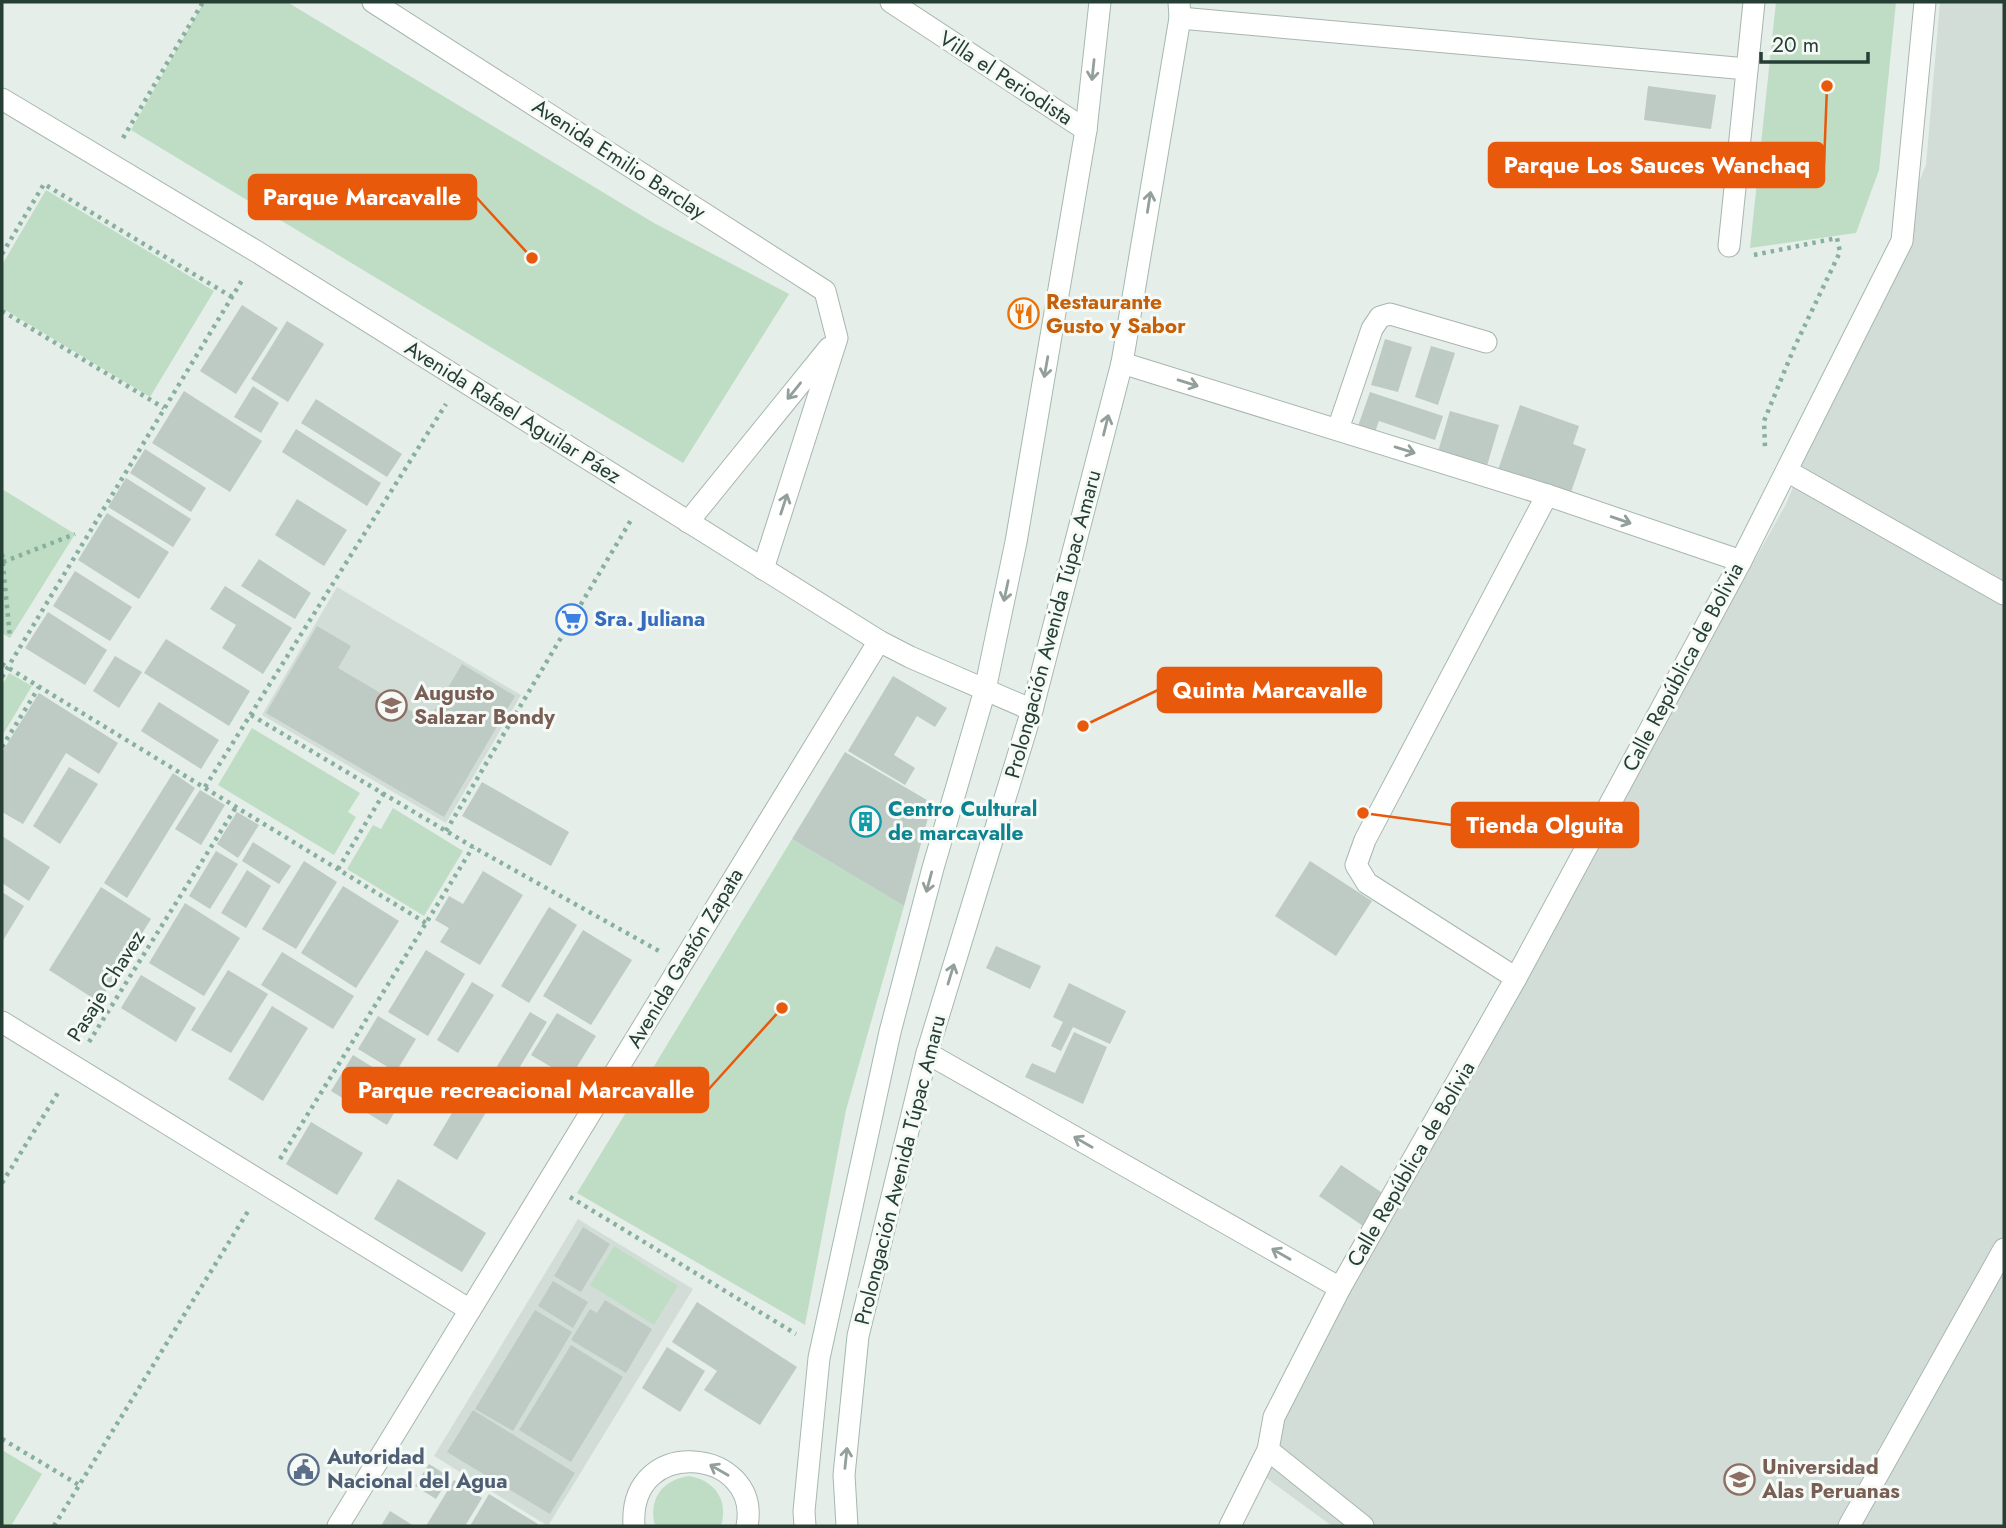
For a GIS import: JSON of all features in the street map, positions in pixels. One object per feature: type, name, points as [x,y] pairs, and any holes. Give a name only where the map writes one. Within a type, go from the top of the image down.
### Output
[{"type":"street","name":"Avenida Emilio Barclay","points":[[373,2],[825,291],[837,338]]},
{"type":"street","name":"Villa el Periodista","points":[[891,2],[1086,130]]},
{"type":"street","name":"Prolongación Avenida Túpac Amaru","points":[[805,1526],[804,1511],[819,1358],[890,1032],[933,868],[985,690],[1016,542],[1086,130],[1100,2]]},
{"type":"street","points":[[1729,246],[1754,2]]},
{"type":"street","name":"Calle República de Bolivia","points":[[1230,1526],[1268,1450],[1274,1417],[1340,1288],[1516,978],[1741,561],[1902,241],[1925,2]]},
{"type":"street","points":[[1180,10],[1747,69]]},
{"type":"street","name":"Prolongación Avenida Túpac Amaru","points":[[847,1526],[844,1475],[859,1336],[927,1053],[1032,710],[1122,363],[1180,10]]},
{"type":"street","name":"Avenida Rafael Aguilar Páez","points":[[2,99],[259,253],[879,641],[909,657],[1032,710]]},
{"type":"street","points":[[1339,429],[1372,329],[1380,317],[1390,314],[1486,342]]},
{"type":"street","points":[[688,522],[837,338]]},
{"type":"street","points":[[763,569],[837,338]]},
{"type":"street","points":[[1122,363],[1547,495],[1741,561]]},
{"type":"street","points":[[1787,471],[2004,594]]},
{"type":"street","points":[[1516,978],[1367,883],[1356,866],[1365,840],[1547,495]]},
{"type":"street","name":"Avenida Gastón Zapata","points":[[338,1526],[879,641]]},
{"type":"street","points":[[2,1022],[470,1310]]},
{"type":"street","points":[[927,1053],[1340,1288]]},
{"type":"street","points":[[1849,1526],[2004,1249]]},
{"type":"street","points":[[1268,1450],[1363,1526]]},
{"type":"street","points":[[634,1526],[639,1491],[650,1477],[664,1467],[680,1461],[697,1461],[714,1465],[728,1474],[739,1487],[746,1503],[747,1526]]},
{"type":"path","points":[[108,163],[203,2]]},
{"type":"path","points":[[2,254],[44,184],[232,297]]},
{"type":"path","points":[[1729,246],[1737,255],[1749,256],[1837,238],[1840,252],[1794,348],[1764,421],[1765,447],[1787,471]]},
{"type":"path","points":[[2,677],[259,253]]},
{"type":"path","points":[[2,311],[164,408]]},
{"type":"path","points":[[205,787],[462,379]]},
{"type":"path","points":[[446,831],[646,496]]},
{"type":"path","points":[[2,562],[75,534]]},
{"type":"path","points":[[2,554],[10,638]]},
{"type":"path","points":[[2,664],[426,923]]},
{"type":"path","points":[[2,747],[39,687]]},
{"type":"path","points":[[251,715],[446,831],[682,963]]},
{"type":"path","points":[[338,869],[384,793]]},
{"type":"path","name":"Pasaje Chavez","points":[[2,1183],[236,807]]},
{"type":"path","points":[[569,1196],[797,1335]]},
{"type":"path","points":[[2,1439],[79,1485]]},
{"type":"shaded area","points":[[1940,2],[2004,2],[2004,1526],[1332,1526],[1250,1466],[1786,504],[1926,165]]},
{"type":"shaded area","name":"Augusto Salazar Bondy","points":[[337,587],[521,695],[446,823],[262,715]]},
{"type":"shaded area","points":[[578,1219],[693,1289],[548,1526],[434,1456]]},
{"type":"green space","points":[[204,2],[287,2],[654,223],[789,294],[683,463],[131,130]]},
{"type":"green space","points":[[1776,2],[1896,2],[1879,170],[1856,233],[1750,248]]},
{"type":"green space","points":[[46,190],[214,291],[150,397],[2,308],[2,265]]},
{"type":"green space","points":[[2,489],[75,534],[10,638],[2,633]]},
{"type":"green space","points":[[9,673],[32,686],[2,736],[2,685]]},
{"type":"green space","points":[[252,728],[360,793],[348,812],[356,817],[334,855],[218,785]]},
{"type":"green space","points":[[393,808],[463,851],[424,916],[347,869],[373,825],[381,829]]},
{"type":"green space","points":[[792,839],[904,906],[846,1110],[805,1325],[577,1193]]},
{"type":"green space","points":[[614,1246],[678,1286],[654,1325],[590,1285]]},
{"type":"green space","points":[[2,1450],[42,1474],[11,1526],[2,1526]]},
{"type":"green space","points":[[689,1476],[706,1482],[717,1493],[723,1508],[721,1526],[655,1526],[654,1507],[659,1492],[671,1482]]},
{"type":"building","points":[[1648,86],[1716,95],[1711,129],[1644,120]]},
{"type":"building","points":[[242,305],[278,328],[236,394],[200,371]]},
{"type":"building","points":[[287,321],[324,344],[288,402],[251,379]]},
{"type":"building","points":[[1385,339],[1412,347],[1398,392],[1371,385]]},
{"type":"building","points":[[1431,346],[1455,353],[1438,405],[1415,397]]},
{"type":"building","points":[[253,386],[279,403],[261,433],[234,417]]},
{"type":"building","points":[[184,391],[262,441],[230,492],[152,443]]},
{"type":"building","points":[[1370,392],[1443,416],[1435,440],[1379,421],[1374,435],[1357,429]]},
{"type":"building","points":[[316,399],[402,454],[387,477],[301,423]]},
{"type":"building","points":[[1520,405],[1579,426],[1573,444],[1586,449],[1570,495],[1498,470]]},
{"type":"building","points":[[1450,411],[1499,425],[1486,469],[1437,455]]},
{"type":"building","points":[[296,429],[381,483],[367,506],[282,452]]},
{"type":"building","points":[[145,449],[206,488],[191,512],[130,473]]},
{"type":"building","points":[[126,478],[191,519],[173,547],[108,507]]},
{"type":"building","points":[[297,499],[347,530],[324,566],[275,535]]},
{"type":"building","points":[[107,513],[169,552],[139,599],[78,560]]},
{"type":"building","points":[[259,559],[311,593],[295,619],[241,586]]},
{"type":"building","points":[[75,571],[132,607],[110,641],[53,606]]},
{"type":"building","points":[[225,586],[292,628],[263,674],[222,648],[236,625],[210,609]]},
{"type":"building","points":[[48,612],[107,650],[85,685],[25,648]]},
{"type":"building","name":"Augusto Salazar Bondy","points":[[317,626],[351,646],[338,668],[428,721],[462,664],[515,696],[444,817],[266,713]]},
{"type":"building","points":[[166,639],[250,691],[229,726],[144,673]]},
{"type":"building","points":[[115,656],[142,672],[119,708],[93,691]]},
{"type":"building","points":[[893,676],[947,708],[935,727],[917,716],[894,755],[915,768],[905,785],[848,751]]},
{"type":"building","points":[[39,693],[118,743],[99,774],[66,753],[23,824],[2,812],[2,752]]},
{"type":"building","points":[[159,702],[219,740],[201,769],[141,731]]},
{"type":"building","name":"Centro Cultural de marcavalle","points":[[845,752],[932,803],[904,906],[792,839]]},
{"type":"building","points":[[69,767],[98,784],[60,844],[33,826]]},
{"type":"building","points":[[173,773],[195,788],[127,898],[104,883]]},
{"type":"building","points":[[482,782],[569,832],[551,866],[462,816]]},
{"type":"building","points":[[200,790],[225,805],[201,845],[175,829]]},
{"type":"building","points":[[237,812],[259,825],[238,858],[217,844]]},
{"type":"building","points":[[2,836],[50,867],[29,901],[2,883]]},
{"type":"building","points":[[253,842],[291,866],[279,884],[242,861]]},
{"type":"building","points":[[216,851],[238,864],[210,909],[189,896]]},
{"type":"building","points":[[304,861],[337,882],[296,949],[262,929]]},
{"type":"building","points":[[1310,861],[1372,901],[1336,956],[1275,916]]},
{"type":"building","points":[[247,870],[271,886],[246,928],[221,913]]},
{"type":"building","points":[[483,871],[523,895],[480,965],[440,942],[449,928],[435,920],[449,896],[463,904]]},
{"type":"building","points":[[343,886],[399,921],[356,988],[301,953]]},
{"type":"building","points":[[101,887],[151,919],[99,1002],[49,970]]},
{"type":"building","points":[[2,892],[24,906],[2,942]]},
{"type":"building","points":[[185,903],[240,938],[204,996],[149,963]]},
{"type":"building","points":[[549,907],[577,925],[529,1003],[501,986]]},
{"type":"building","points":[[583,930],[632,960],[591,1025],[543,996]]},
{"type":"building","points":[[996,946],[1041,966],[1030,989],[986,968]]},
{"type":"building","points":[[426,950],[465,974],[428,1036],[388,1012]]},
{"type":"building","points":[[282,952],[354,996],[333,1029],[261,985]]},
{"type":"building","points":[[228,970],[268,994],[231,1053],[191,1030]]},
{"type":"building","points":[[141,975],[196,1008],[176,1042],[121,1008]]},
{"type":"building","points":[[472,982],[494,995],[458,1053],[437,1040]]},
{"type":"building","points":[[1069,983],[1126,1011],[1110,1044],[1073,1027],[1061,1051],[1051,1046],[1063,1022],[1053,1017]]},
{"type":"building","points":[[272,1006],[308,1028],[263,1101],[228,1079]]},
{"type":"building","points":[[530,1012],[547,1022],[510,1083],[493,1073]]},
{"type":"building","points":[[557,1013],[596,1036],[570,1078],[531,1055]]},
{"type":"building","points":[[378,1016],[416,1039],[396,1072],[358,1049]]},
{"type":"building","points":[[1074,1032],[1107,1047],[1083,1104],[1025,1077],[1032,1063],[1055,1073]]},
{"type":"building","points":[[353,1055],[408,1089],[387,1125],[331,1091]]},
{"type":"building","points":[[474,1076],[499,1091],[457,1160],[433,1145]]},
{"type":"building","points":[[311,1122],[363,1153],[337,1195],[286,1164]]},
{"type":"building","points":[[1341,1165],[1387,1196],[1366,1228],[1319,1196]]},
{"type":"building","points":[[398,1179],[486,1233],[462,1272],[374,1219]]},
{"type":"building","points":[[583,1227],[610,1244],[581,1292],[554,1276]]},
{"type":"building","points":[[553,1281],[588,1302],[573,1328],[538,1306]]},
{"type":"building","points":[[605,1300],[652,1329],[626,1373],[571,1340],[590,1309],[597,1313]]},
{"type":"building","points":[[697,1302],[797,1367],[760,1425],[704,1390],[717,1371],[672,1342]]},
{"type":"building","points":[[535,1310],[572,1332],[513,1431],[475,1409]]},
{"type":"building","points":[[571,1345],[623,1377],[571,1462],[519,1430]]},
{"type":"building","points":[[667,1347],[705,1371],[680,1412],[642,1388]]},
{"type":"building","points":[[473,1410],[575,1473],[550,1514],[447,1452]]},
{"type":"building","points":[[429,1464],[450,1477],[436,1499],[415,1486]]},
{"type":"building","points":[[454,1480],[482,1498],[465,1526],[426,1526]]},
{"type":"building","points":[[489,1494],[538,1524],[537,1526],[470,1526]]},
{"type":"building","points":[[390,1511],[414,1526],[381,1526]]},
{"type":"place","name":"Parque Los Sauces Wanchaq","points":[[1827,86]]},
{"type":"place","name":"Parque Marcavalle","points":[[532,258]]},
{"type":"place","name":"Restaurante Gusto y Sabor","points":[[1023,314]]},
{"type":"place","name":"Sra. Juliana","points":[[571,619]]},
{"type":"place","name":"Augusto Salazar Bondy","points":[[391,705]]},
{"type":"place","name":"Quinta Marcavalle","points":[[1083,726]]},
{"type":"place","name":"Tienda Olguita","points":[[1363,813]]},
{"type":"place","name":"Centro Cultural de marcavalle","points":[[865,821]]},
{"type":"place","name":"Parque recreacional Marcavalle","points":[[782,1008]]},
{"type":"place","name":"Autoridad Nacional del Agua","points":[[304,1469]]},
{"type":"place","name":"Universidad Alas Peruanas","points":[[1739,1479]]}]
